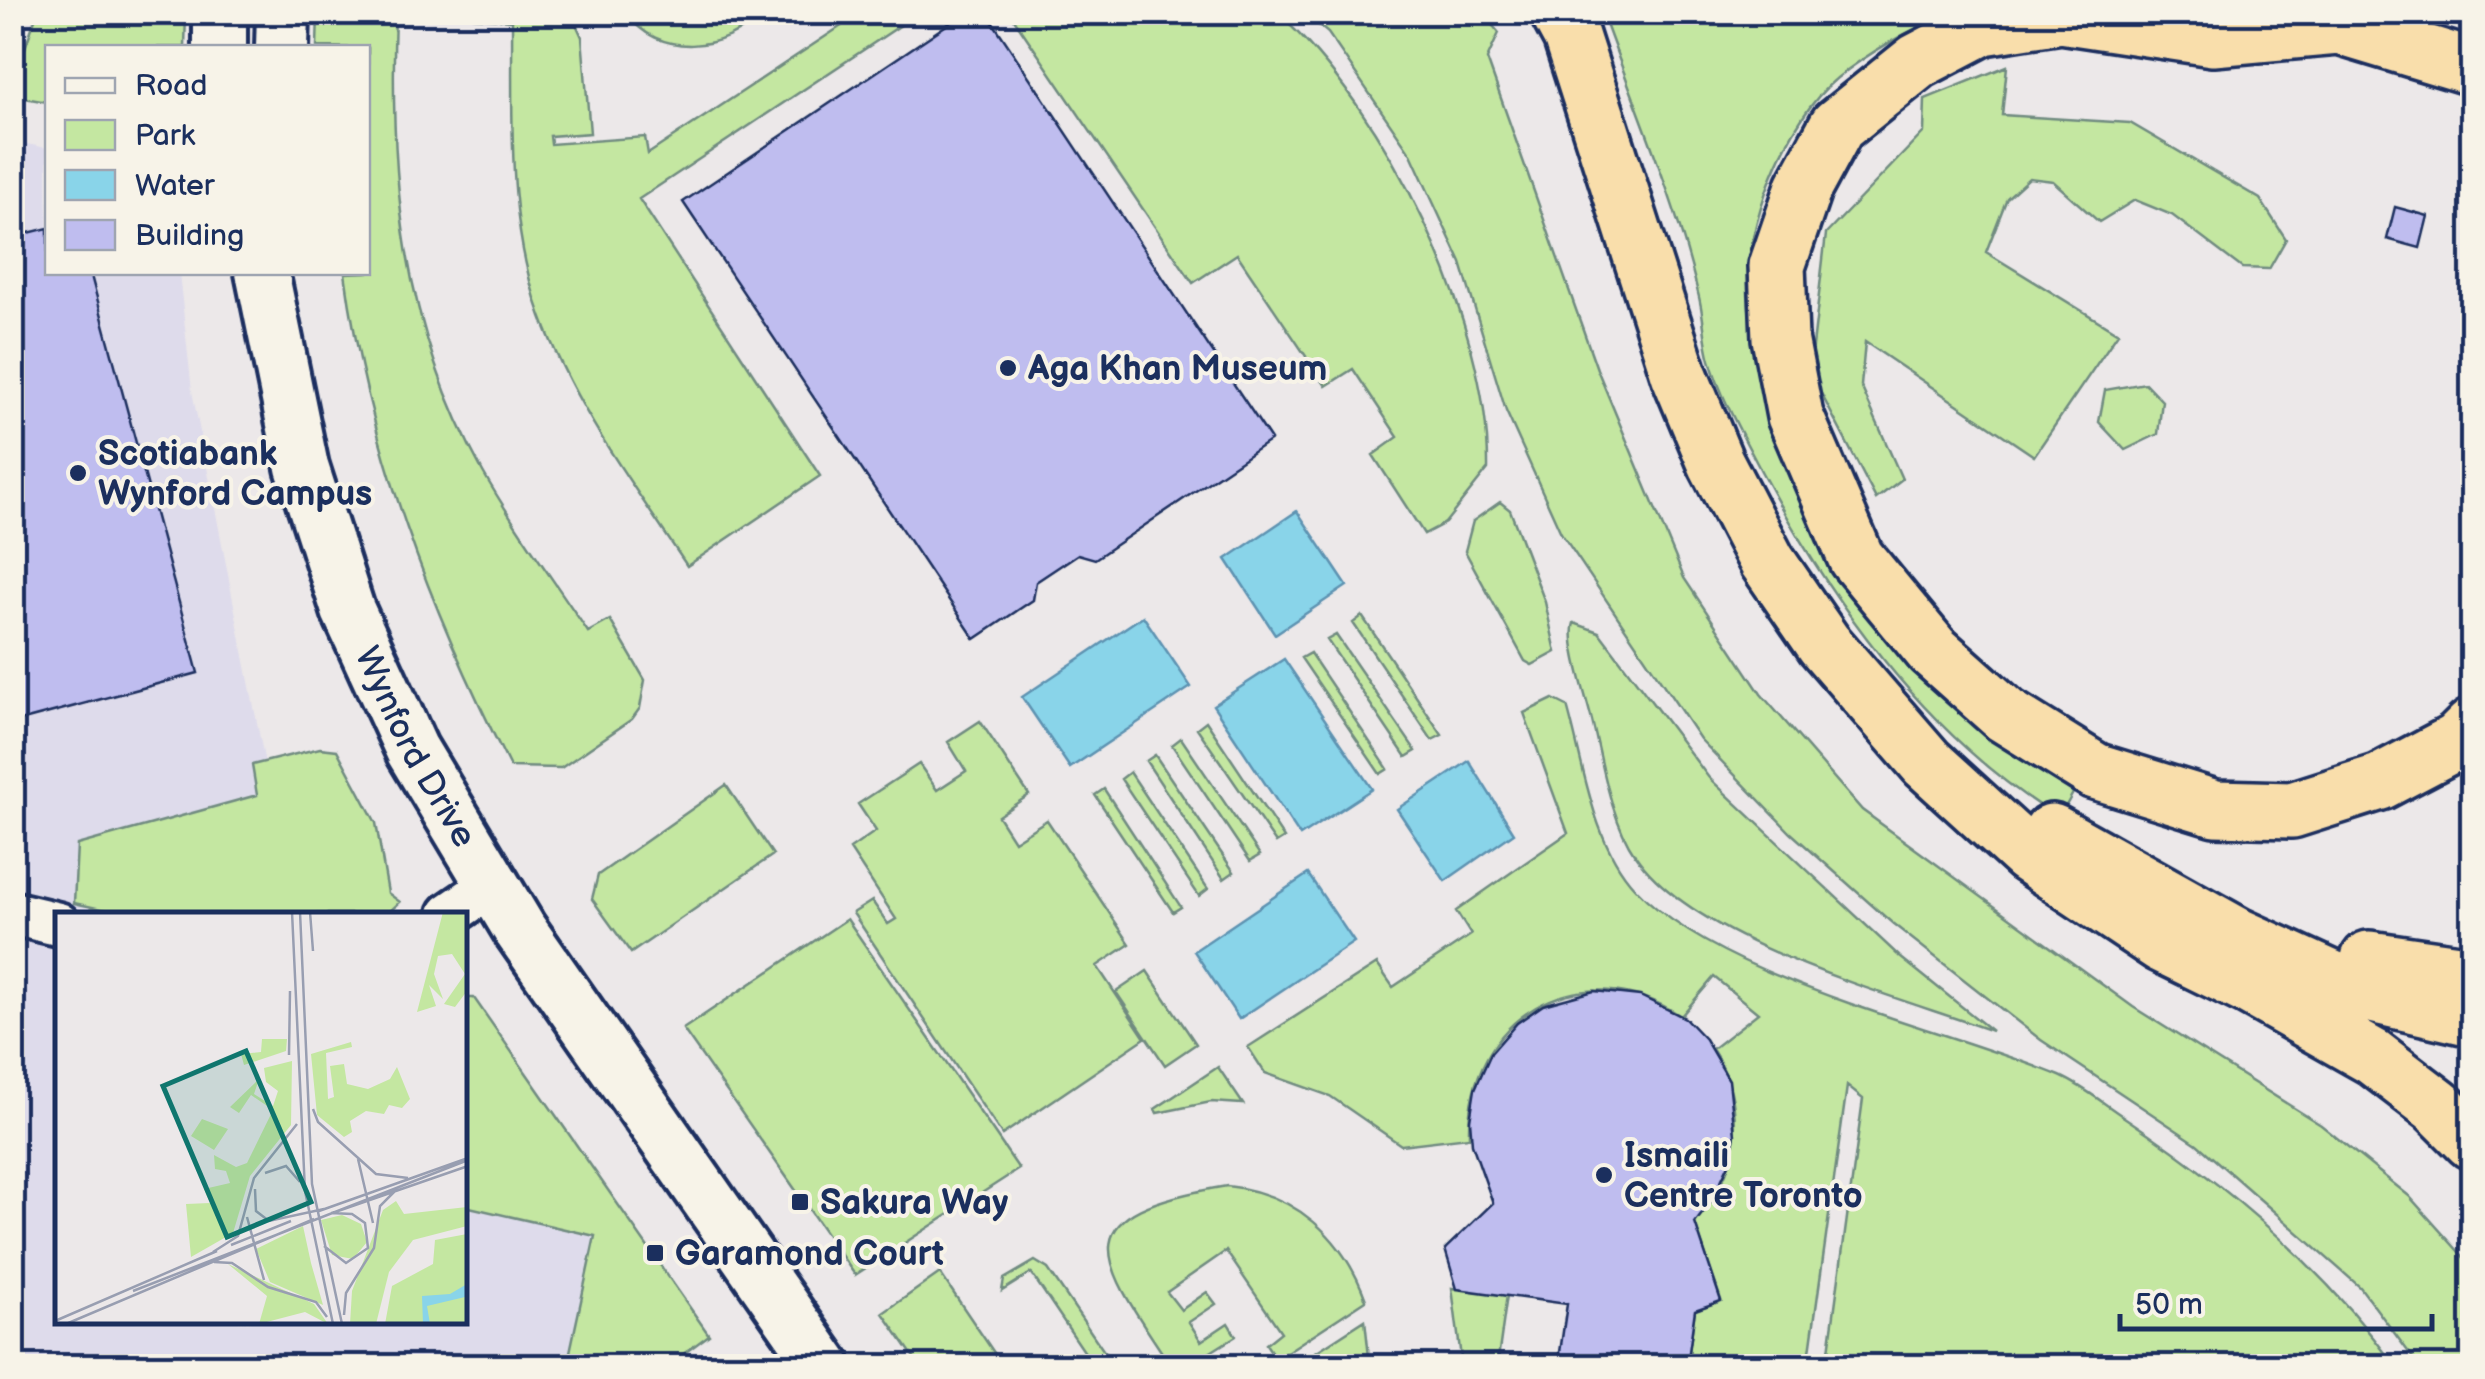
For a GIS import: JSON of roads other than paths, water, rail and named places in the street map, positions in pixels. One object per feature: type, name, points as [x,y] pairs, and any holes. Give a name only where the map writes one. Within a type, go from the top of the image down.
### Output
[{"type":"highway","points":[[1558,12],[1571,36],[1679,374],[1716,463],[1766,561],[1814,630],[1927,763],[2028,855],[2161,944],[2373,1056],[2437,1106],[2472,1142]]},
{"type":"highway","points":[[2472,68],[2315,20],[2212,38],[2060,15],[1983,26],[1918,60],[1837,126],[1804,187],[1777,266],[1780,338],[1795,416],[1856,558],[1932,650],[2005,715],[2095,771],[2216,808],[2292,810],[2380,782],[2458,741],[2472,727]]},
{"type":"highway","points":[[1927,763],[2238,936],[2363,993],[2472,1018]]},
{"type":"highway","points":[[2238,936],[2472,974]]},
{"type":"street","points":[[220,12],[220,45]]},
{"type":"street","points":[[282,45],[283,12]]},
{"type":"street","name":"Wynford Drive","points":[[263,275],[302,467],[348,610],[412,750],[470,900],[824,1366]]},
{"type":"street","points":[[12,913],[55,923]]},
{"type":"water","points":[[1297,511],[1347,586],[1275,634],[1226,559]]},
{"type":"water","points":[[1143,616],[1191,687],[1070,768],[1022,697]]},
{"type":"water","points":[[1284,659],[1372,789],[1300,836],[1213,705]]},
{"type":"water","points":[[1469,761],[1514,833],[1445,881],[1397,809]]},
{"type":"water","points":[[1308,874],[1354,942],[1239,1019],[1194,951]]},
{"type":"place","name":"Aga Khan Museum","points":[[1008,368]]},
{"type":"place","name":"Scotiabank Wynford Campus","points":[[78,473]]},
{"type":"place","name":"Ismaili Centre Toronto","points":[[1604,1175]]},
{"type":"place","name":"Sakura Way","points":[[800,1202]]},
{"type":"place","name":"Garamond Court","points":[[655,1253]]}]
